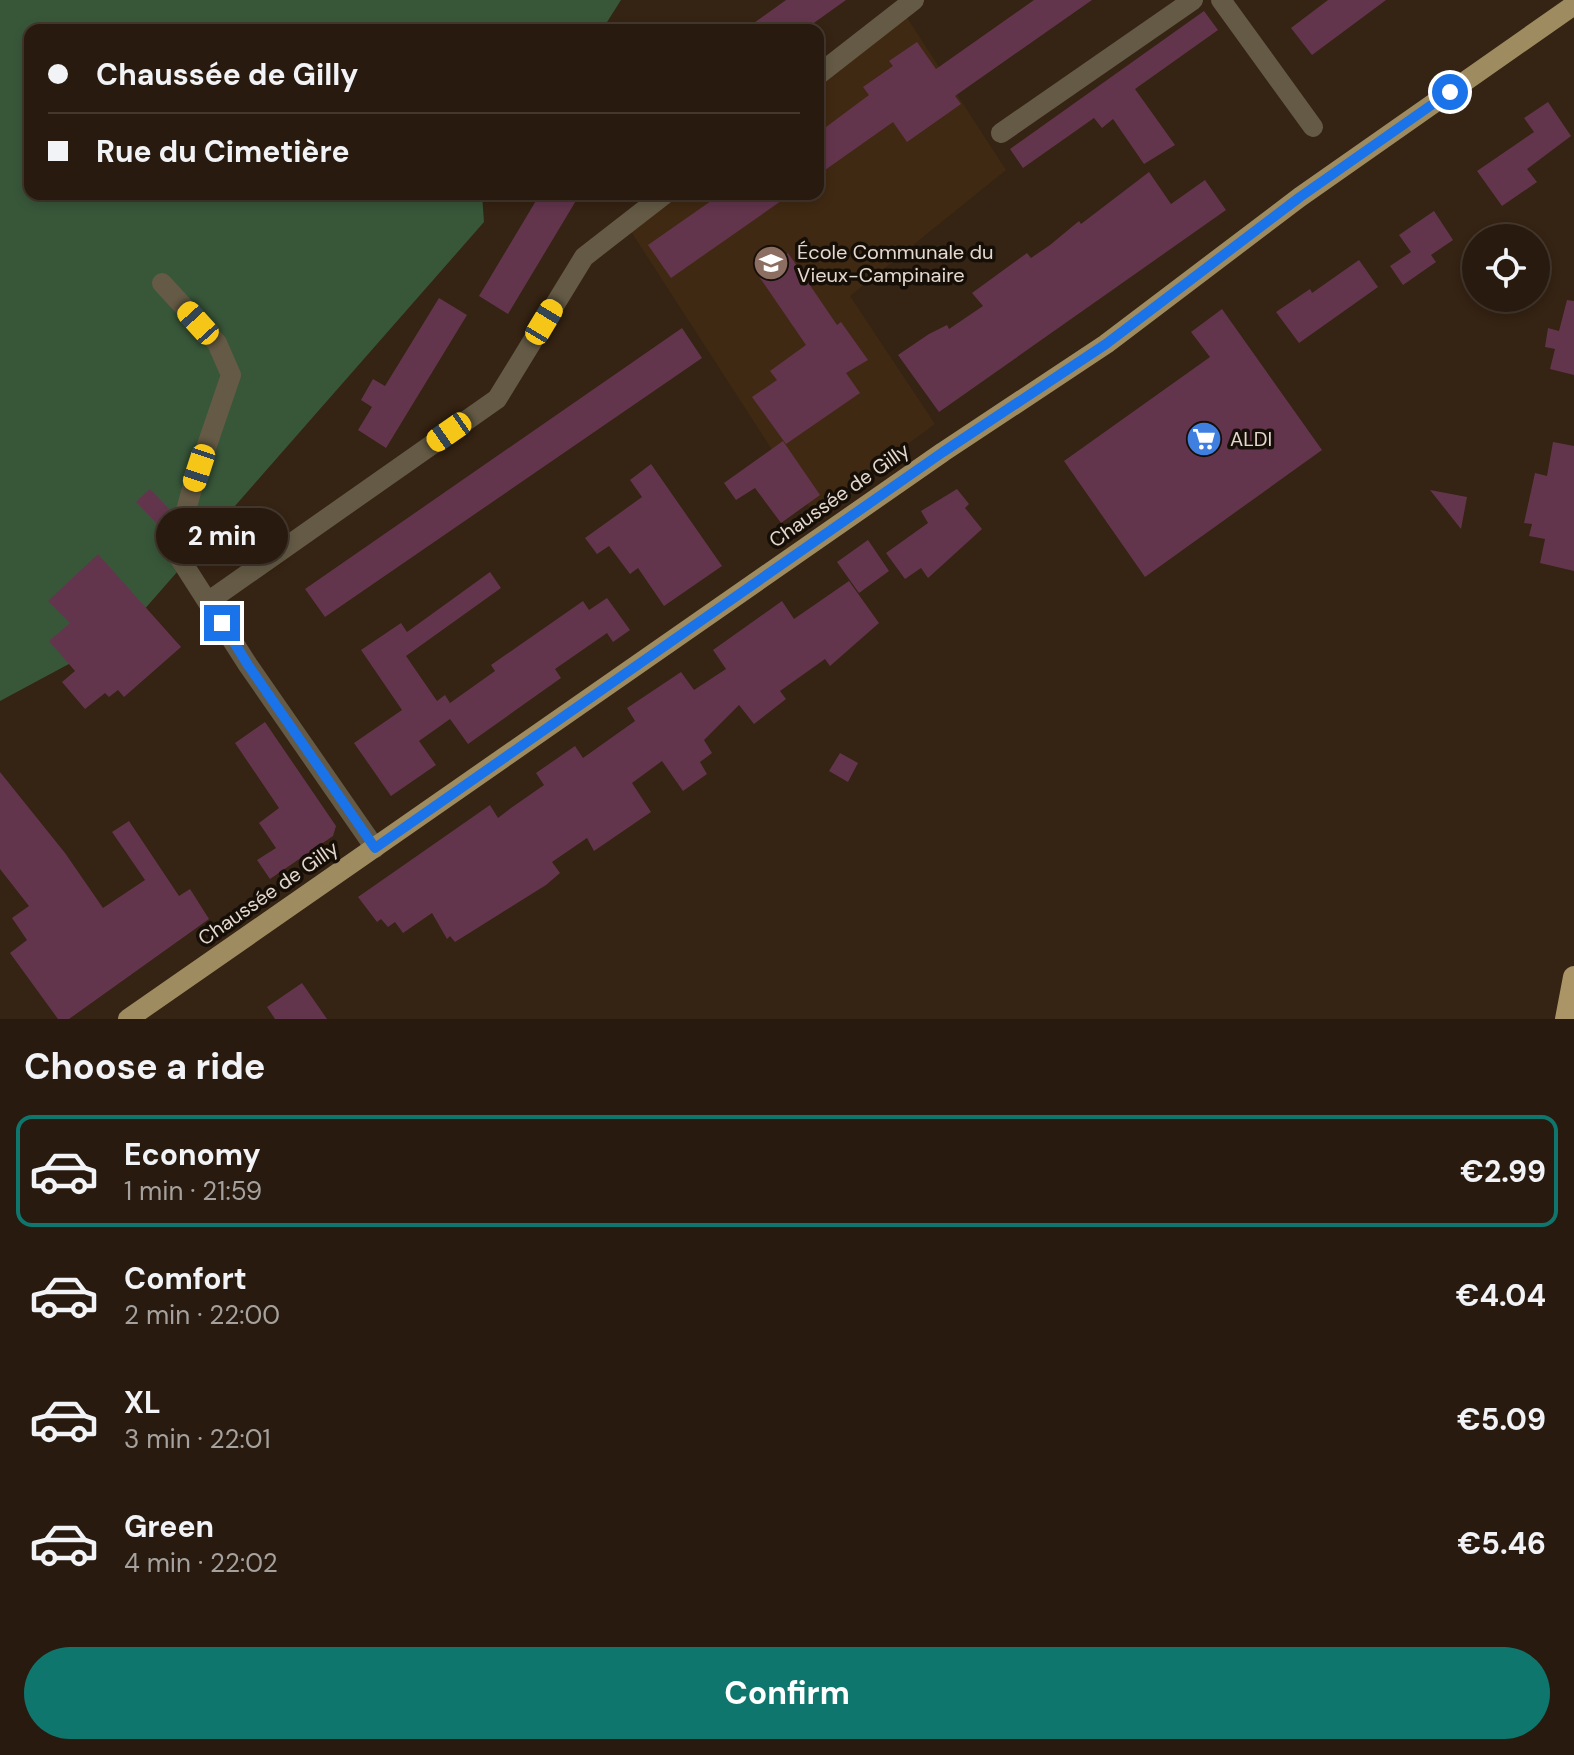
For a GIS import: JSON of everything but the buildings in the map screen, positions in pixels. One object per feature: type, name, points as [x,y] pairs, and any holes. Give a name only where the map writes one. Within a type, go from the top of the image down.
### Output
[{"type":"highway","points":[[1566,1019],[1574,977]]},
{"type":"main road","name":"Chaussée de Gilly","points":[[128,1019],[943,452],[1106,344],[1300,197],[1574,5]]},
{"type":"street","points":[[824,70],[914,0]]},
{"type":"street","points":[[1001,133],[1193,0]]},
{"type":"street","points":[[1228,2],[1313,127]]},
{"type":"street","points":[[209,601],[497,399],[584,257],[657,200]]},
{"type":"street","points":[[162,283],[217,343],[231,375],[191,492],[175,551],[248,665],[375,848]]},
{"type":"shaded area","name":"École Communale du Vieux-Campinaire","points":[[904,13],[1006,170],[850,296],[935,424],[813,513],[630,230],[668,200],[824,200],[824,76]]},
{"type":"green space","points":[[0,0],[621,0],[606,24],[24,24],[24,200],[482,200],[484,222],[121,636],[0,701]]},
{"type":"place","name":"École Communale du Vieux-Campinaire","points":[[771,263]]},
{"type":"place","name":"ALDI","points":[[1204,439]]},
{"type":"route","points":[[222,623],[375,848],[943,452],[1106,344],[1300,197],[1450,92]]}]
